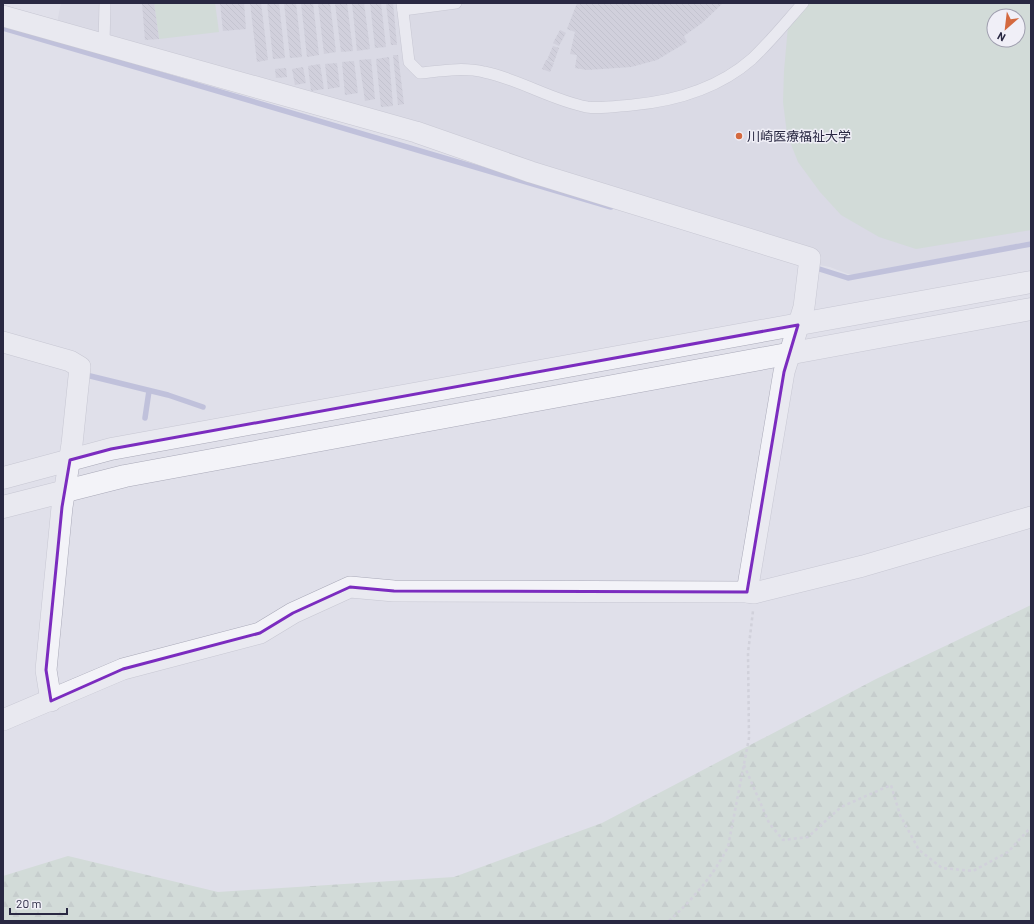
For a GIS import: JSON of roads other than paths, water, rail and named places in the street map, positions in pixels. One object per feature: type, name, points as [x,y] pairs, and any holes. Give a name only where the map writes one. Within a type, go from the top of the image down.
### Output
[{"type":"street","points":[[3,16],[416,132],[531,172],[810,258],[804,307],[784,372],[751,592]]},
{"type":"street","points":[[3,478],[111,449],[1031,282]]},
{"type":"street","points":[[3,507],[125,476],[1031,309]]},
{"type":"street","points":[[3,342],[70,361],[79,373],[70,460],[64,491],[46,670],[51,701]]},
{"type":"street","points":[[3,720],[51,701],[123,669],[260,633],[293,612],[350,587],[402,591],[751,592],[863,566],[1031,517]]},
{"type":"lane","points":[[104,44],[105,3]]},
{"type":"lane","points":[[456,3],[403,6],[409,62],[420,73],[450,70],[482,71],[515,81],[549,96],[588,107],[660,102],[701,90],[724,78],[752,59],[804,3]]},
{"type":"waterway","points":[[3,28],[611,207]]},
{"type":"waterway","points":[[813,267],[848,278],[1031,244]]},
{"type":"waterway","points":[[82,374],[168,395],[203,407]]},
{"type":"waterway","points":[[145,418],[149,391]]},
{"type":"place","name":"川崎医療福祉大学","points":[[739,136]]}]
